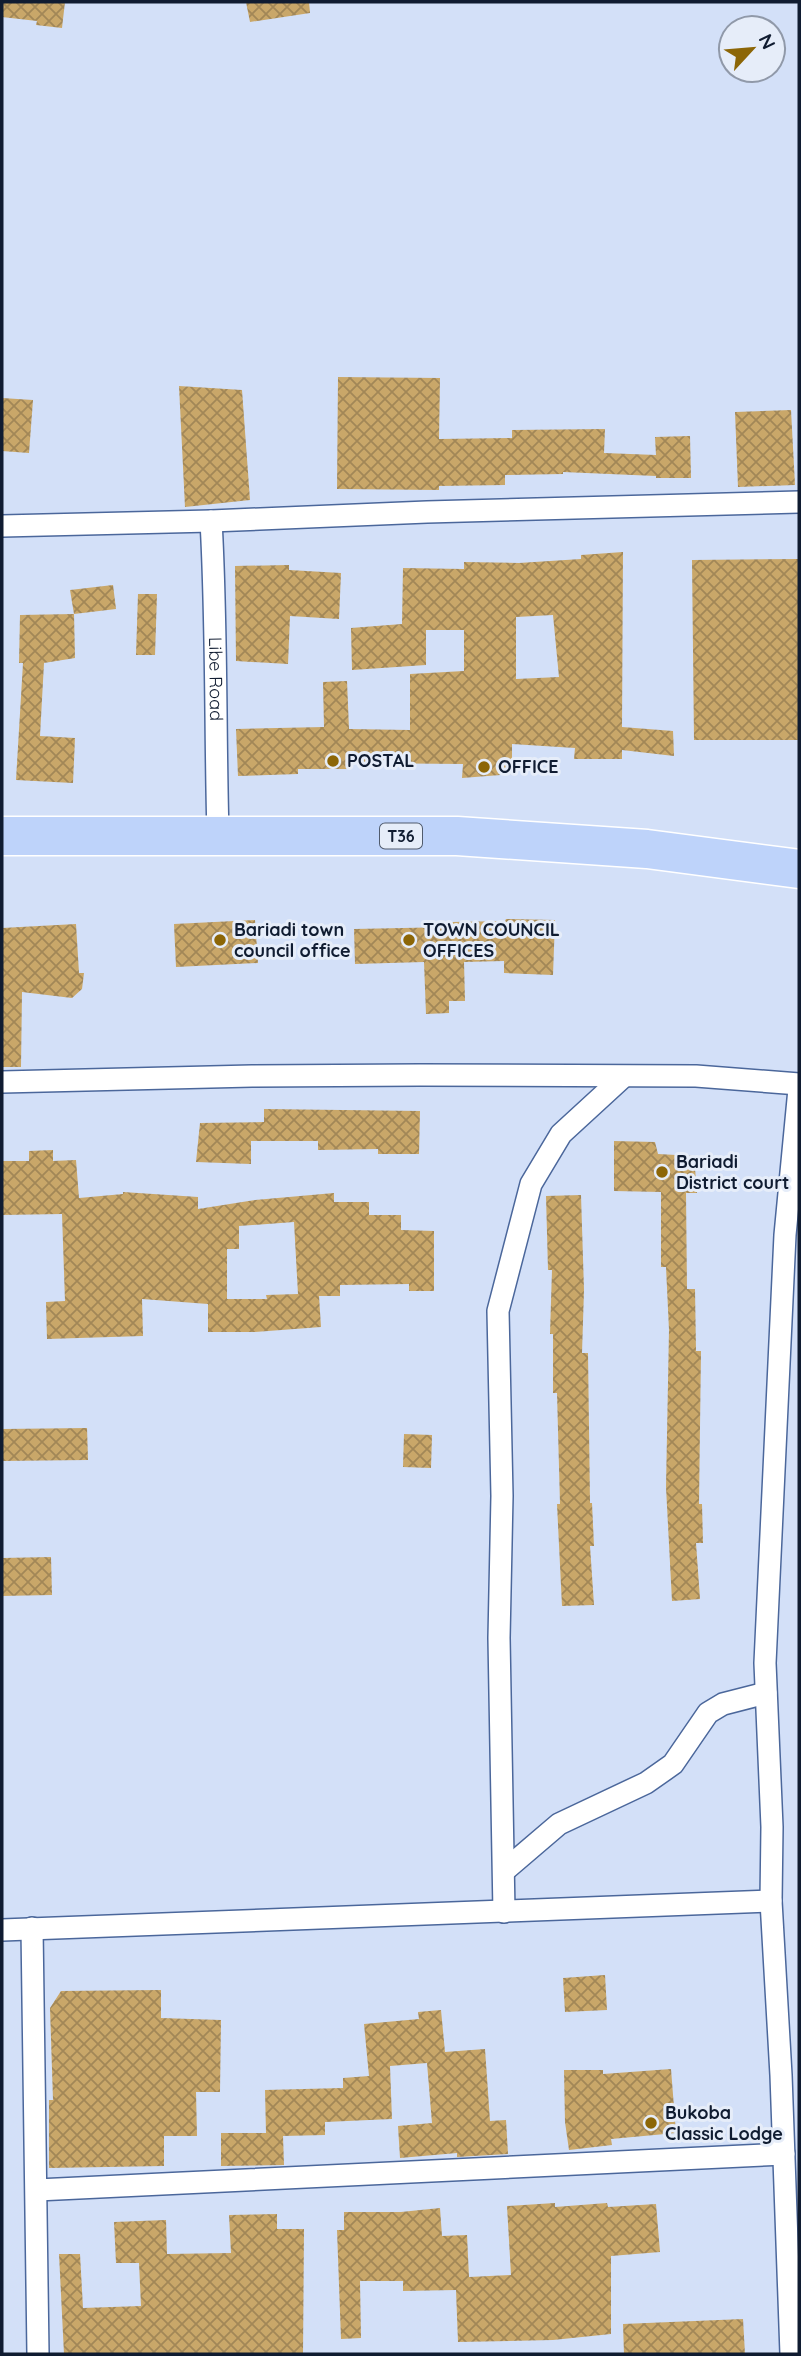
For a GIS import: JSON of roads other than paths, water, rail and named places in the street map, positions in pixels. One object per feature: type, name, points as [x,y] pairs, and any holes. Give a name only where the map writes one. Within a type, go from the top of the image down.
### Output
[{"type":"highway","name":"T36","points":[[2,836],[457,836],[647,849],[799,869]]},
{"type":"street","points":[[2,526],[211,522],[427,512],[799,502]]},
{"type":"street","name":"Libe Road","points":[[211,522],[215,601],[218,834]]},
{"type":"street","points":[[2,1082],[252,1076],[696,1076],[799,1086],[786,1235],[765,1663],[772,1826],[771,1901],[791,2354]]},
{"type":"street","points":[[504,1912],[499,1638],[502,1496],[498,1311],[531,1184],[561,1134],[621,1078]]},
{"type":"street","points":[[504,1871],[559,1824],[646,1783],[673,1764],[708,1713],[723,1704],[766,1693]]},
{"type":"street","points":[[2,1930],[771,1901]]},
{"type":"street","points":[[32,1928],[38,2354]]},
{"type":"street","points":[[37,2190],[784,2154]]},
{"type":"place","name":"POSTAL","points":[[333,761]]},
{"type":"place","name":"OFFICE","points":[[484,767]]},
{"type":"place","name":"Bariadi town council office","points":[[220,940]]},
{"type":"place","name":"TOWN COUNCIL OFFICES","points":[[409,940]]},
{"type":"place","name":"Bariadi District court","points":[[662,1172]]},
{"type":"place","name":"Bukoba Classic Lodge","points":[[651,2123]]}]
